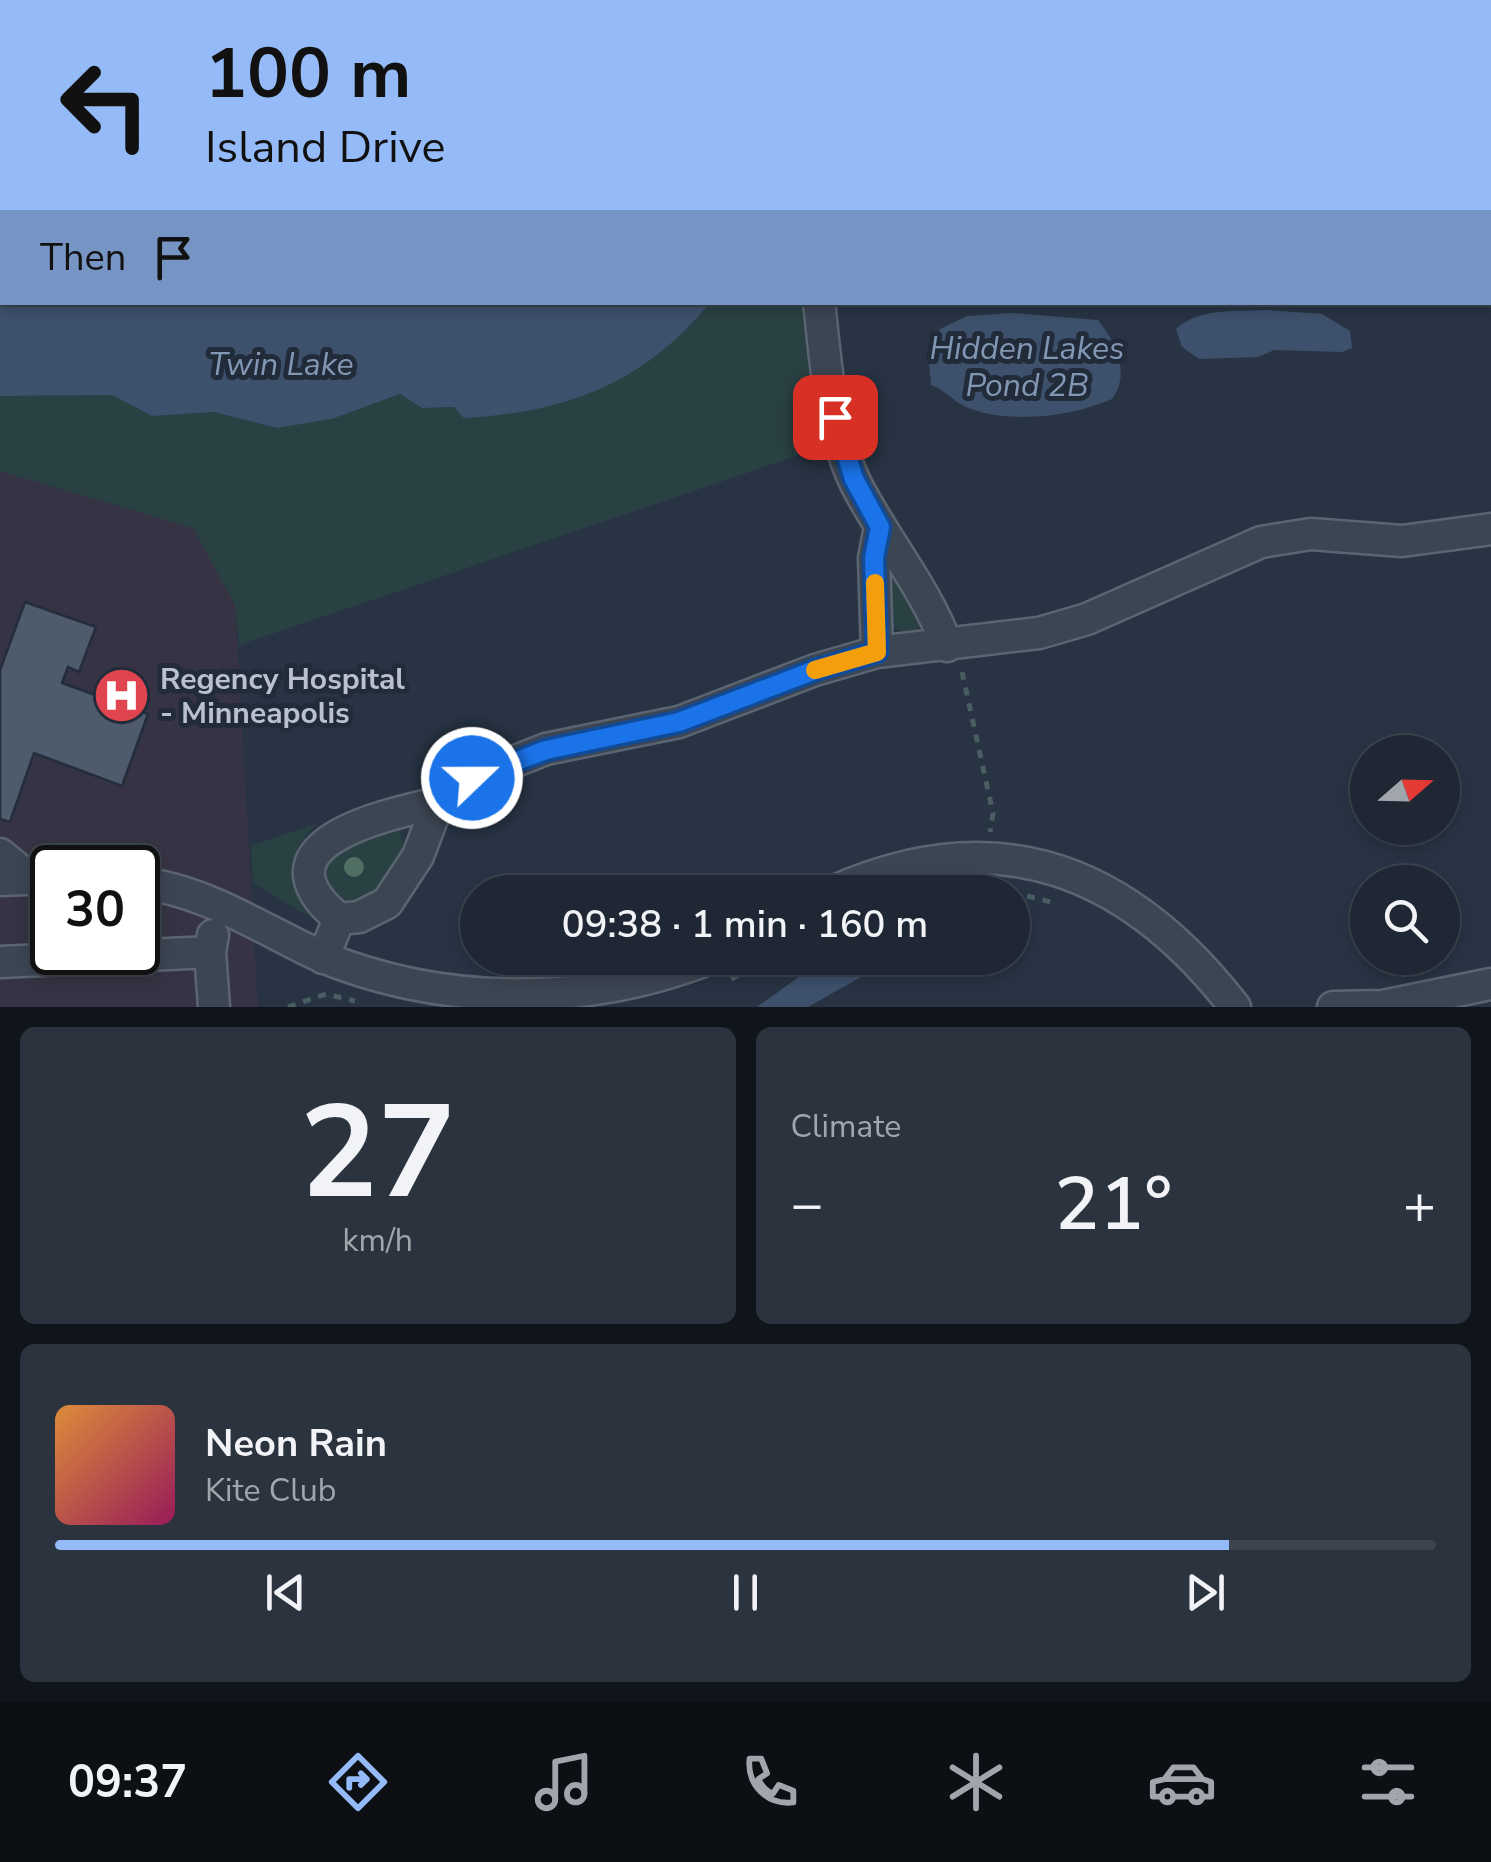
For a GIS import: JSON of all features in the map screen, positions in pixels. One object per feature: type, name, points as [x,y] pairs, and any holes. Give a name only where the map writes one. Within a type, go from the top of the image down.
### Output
[{"type":"street","points":[[819,305],[835,417],[854,479],[936,618],[947,646]]},
{"type":"street","points":[[877,652],[874,558],[880,527]]},
{"type":"street","points":[[438,803],[418,856],[387,903],[359,918],[339,918],[313,891],[309,874],[313,856],[326,840],[381,816],[438,803],[472,778],[546,750],[679,722],[815,670],[877,652],[1039,633],[1087,619],[1261,542],[1311,534],[1402,541],[1491,529]]},
{"type":"street","points":[[0,854],[27,878]]},
{"type":"street","points":[[886,875],[928,862],[987,858],[1026,862],[1080,878],[1126,900],[1178,940],[1235,1007]]},
{"type":"street","points":[[160,887],[180,891],[323,958],[439,994],[529,1001],[621,990],[664,975]]},
{"type":"street","points":[[214,1007],[210,952],[219,908]]},
{"type":"street","points":[[323,958],[339,918]]},
{"type":"street","points":[[0,962],[210,952]]},
{"type":"street","points":[[1333,1007],[1382,1006],[1491,984]]},
{"type":"path","points":[[1030,898],[1065,907]]},
{"type":"path","points":[[288,1007],[326,994],[364,1003]]},
{"type":"shaded area","name":"Regency Hospital - Minneapolis","points":[[0,471],[194,528],[235,605],[258,1007],[0,1007]]},
{"type":"green space","points":[[708,305],[807,305],[829,445],[239,645],[235,605],[193,528],[0,471],[0,396],[112,395],[152,416],[214,412],[277,428],[332,419],[400,394],[422,408],[454,407],[695,321]]},
{"type":"green space","points":[[885,562],[890,563],[921,624],[916,630],[901,632],[888,622]]},
{"type":"green space","points":[[316,824],[299,847],[293,870],[297,894],[312,918],[253,883],[251,846]]},
{"type":"green space","points":[[393,827],[399,829],[404,844],[387,874],[364,896],[342,901],[325,883],[330,858],[356,839]]},
{"type":"water","name":"Twin Lake","points":[[0,305],[708,305],[658,354],[600,389],[536,409],[501,415],[464,418],[454,407],[422,408],[400,394],[332,419],[277,428],[214,412],[152,416],[112,395],[0,396]]},
{"type":"water","points":[[1267,310],[1322,314],[1350,331],[1352,348],[1342,352],[1274,350],[1258,357],[1199,359],[1182,347],[1176,329],[1207,314]]},
{"type":"water","name":"Hidden Lakes Pond 2B","points":[[1012,313],[1098,320],[1110,338],[1121,369],[1112,399],[1058,414],[1018,417],[980,412],[931,385],[929,361],[940,329],[967,316]]},
{"type":"water","points":[[801,975],[862,975],[808,1007],[757,1007]]},
{"type":"building","points":[[25,602],[96,627],[79,672],[68,667],[62,683],[148,714],[122,786],[34,753],[10,822],[0,819],[0,670]]},
{"type":"slow traffic","points":[[815,670],[877,652],[875,583]]},
{"type":"place","name":"Regency Hospital - Minneapolis","points":[[121,696]]},
{"type":"route","points":[[472,778],[546,750],[679,722],[815,670],[877,652],[874,558],[880,527],[854,479],[835,417]]}]
